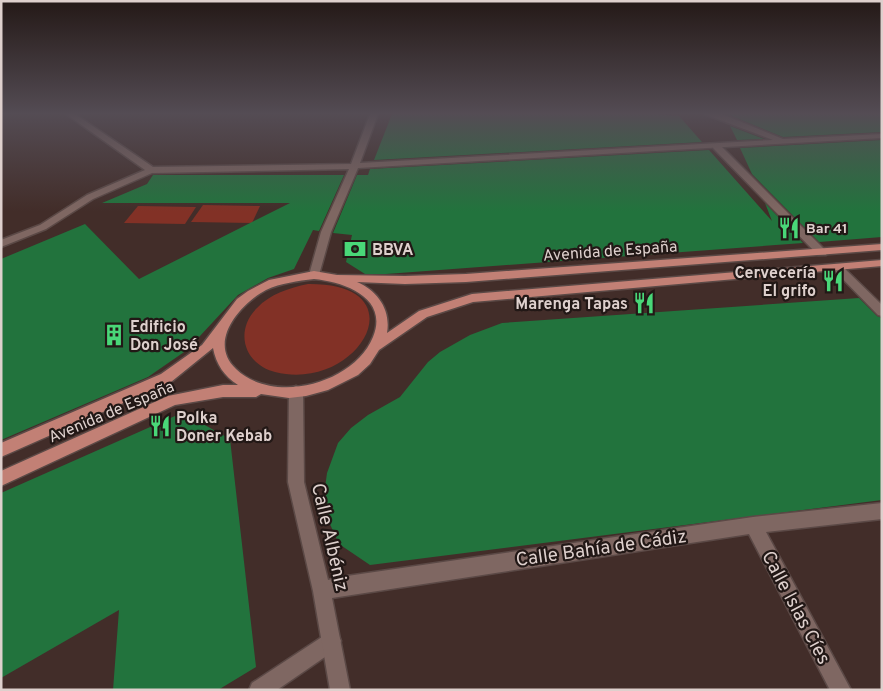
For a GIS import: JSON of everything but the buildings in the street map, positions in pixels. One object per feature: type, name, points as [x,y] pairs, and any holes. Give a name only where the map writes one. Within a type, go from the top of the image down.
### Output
[{"type":"main road","name":"Avenida de España","points":[[341,278],[405,280],[466,278],[882,248]]},
{"type":"main road","points":[[375,347],[382,329],[381,311],[373,297],[359,285],[341,278],[314,275],[293,277],[272,284],[253,294],[236,307],[225,322],[219,340],[221,357],[230,373],[247,385],[270,392],[296,392],[321,387],[344,377],[362,363],[375,347],[423,314],[472,298],[837,266],[882,264]]},
{"type":"main road","name":"Avenida de España","points":[[1,450],[166,378],[206,348],[225,322]]},
{"type":"main road","name":"Avenida de España","points":[[1,479],[172,400],[223,391],[270,392]]},
{"type":"street","points":[[117,146],[151,170]]},
{"type":"street","points":[[314,275],[320,246],[362,146]]},
{"type":"street","points":[[1,244],[43,227],[90,197],[151,170],[355,166],[712,146]]},
{"type":"street","points":[[716,146],[822,253]]},
{"type":"street","points":[[837,266],[882,312]]},
{"type":"street","name":"Calle Albéniz","points":[[296,392],[296,482],[322,591],[340,690]]},
{"type":"street","name":"Calle Bahía de Cádiz","points":[[322,591],[347,585],[752,525],[882,511]]},
{"type":"street","name":"Calle Islas Cíes","points":[[752,525],[841,690]]},
{"type":"street","points":[[259,690],[331,641]]},
{"type":"shaded area","points":[[203,205],[260,206],[252,223],[191,222]]},
{"type":"shaded area","points":[[138,206],[196,207],[185,224],[124,223]]},
{"type":"shaded area","points":[[308,284],[343,288],[363,300],[370,317],[365,336],[352,353],[331,367],[305,374],[275,372],[264,368],[256,362],[246,346],[244,336],[250,317],[262,303],[274,295]]},
{"type":"place","name":"Bar 41","points":[[789,228]]},
{"type":"place","name":"BBVA","points":[[355,249]]},
{"type":"place","name":"Cervecería El grifo","points":[[833,281]]},
{"type":"place","name":"Marenga Tapas","points":[[644,303]]},
{"type":"place","name":"Edificio Don José","points":[[114,335]]},
{"type":"place","name":"Polka Doner Kebab","points":[[160,426]]}]
